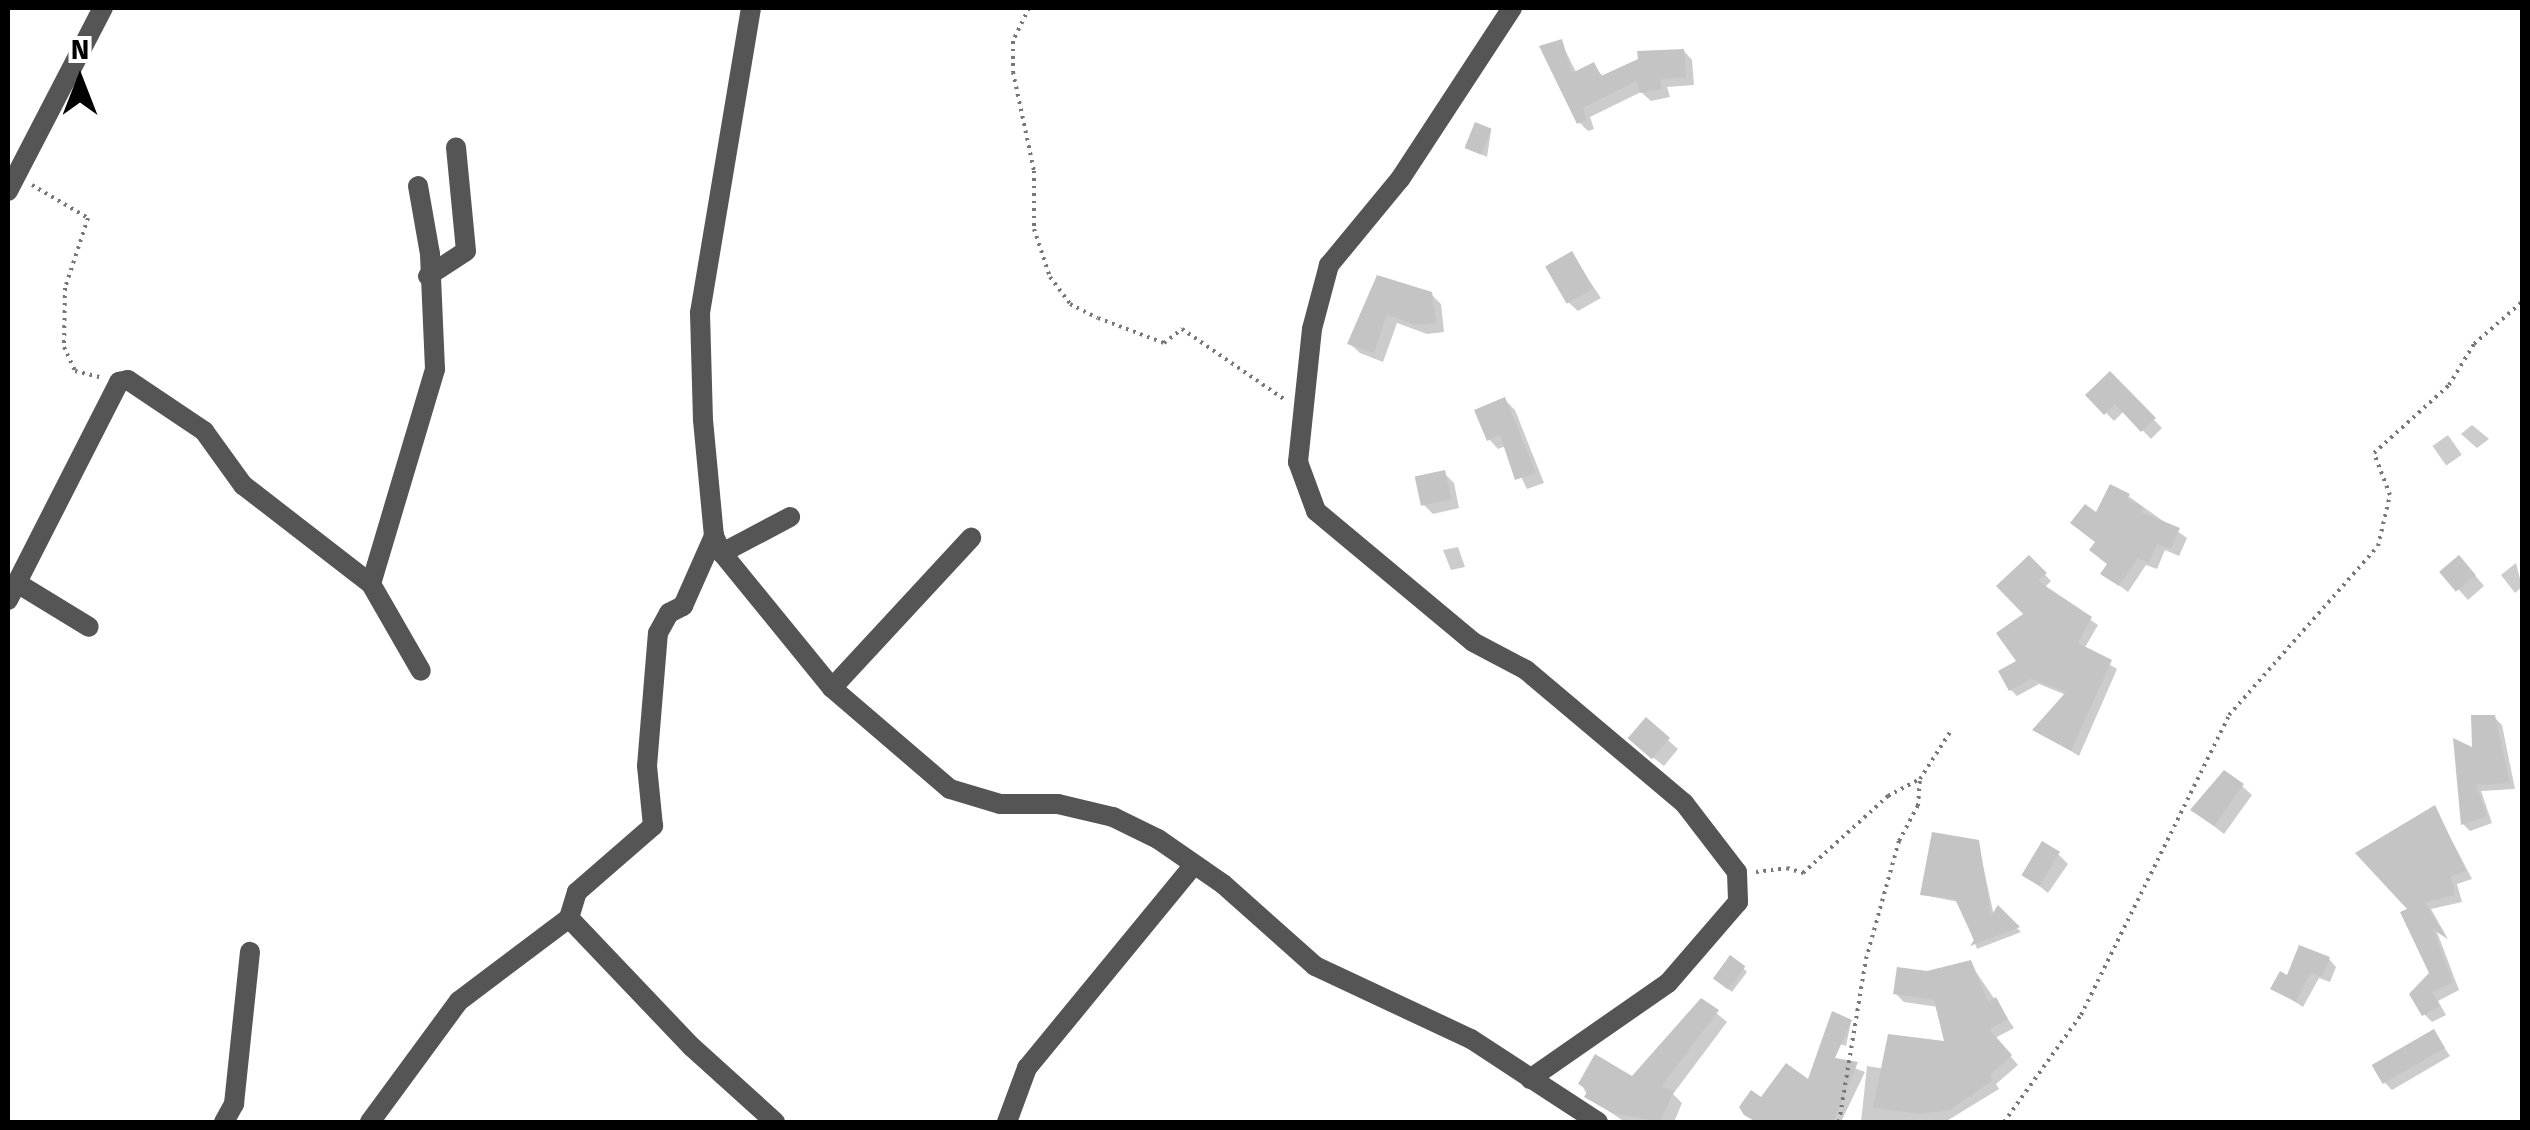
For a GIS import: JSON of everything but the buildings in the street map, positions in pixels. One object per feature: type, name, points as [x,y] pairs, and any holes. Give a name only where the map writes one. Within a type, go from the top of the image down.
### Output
[{"type":"street","points":[[11,183],[102,8]]},
{"type":"street","points":[[751,8],[700,314],[718,544],[832,688],[950,789],[974,800],[1058,804],[1113,818],[1194,865],[1315,966],[1354,989],[1424,1014],[1598,1122]]},
{"type":"street","points":[[1512,8],[1400,179],[1328,265],[1312,329],[1298,462],[1316,510],[1473,642],[1526,670],[1640,766],[1684,804],[1736,872],[1738,902],[1668,982],[1530,1079]]},
{"type":"street","points":[[428,276],[466,252],[456,147]]},
{"type":"street","points":[[370,584],[435,369],[418,186]]},
{"type":"street","points":[[89,627],[12,592],[119,382],[140,386],[204,432],[243,485],[370,584],[421,672]]},
{"type":"street","points":[[370,1122],[459,1001],[569,918],[577,892],[653,826],[647,766],[658,633],[669,613],[683,606],[718,544],[790,517]]},
{"type":"street","points":[[832,688],[972,538]]},
{"type":"street","points":[[1007,1122],[1026,1068],[1194,865]]},
{"type":"street","points":[[569,918],[692,1047],[775,1122]]},
{"type":"street","points":[[224,1122],[234,1104],[250,952]]},
{"type":"path","points":[[1029,8],[1013,41],[1013,72],[1034,171],[1034,230],[1050,277],[1070,304],[1098,318],[1164,343],[1182,330],[1228,367],[1306,412]]},
{"type":"path","points":[[11,183],[88,218],[65,288],[64,346],[76,370],[119,382]]},
{"type":"path","points":[[2004,1122],[2081,1015],[2230,715],[2378,546],[2390,495],[2374,454],[2449,385],[2474,344],[2522,302]]},
{"type":"path","points":[[1839,1122],[1866,959],[1899,841],[1918,806],[1920,779],[1950,732]]},
{"type":"path","points":[[1736,872],[1788,868],[1804,874],[1888,796],[1920,779]]}]
